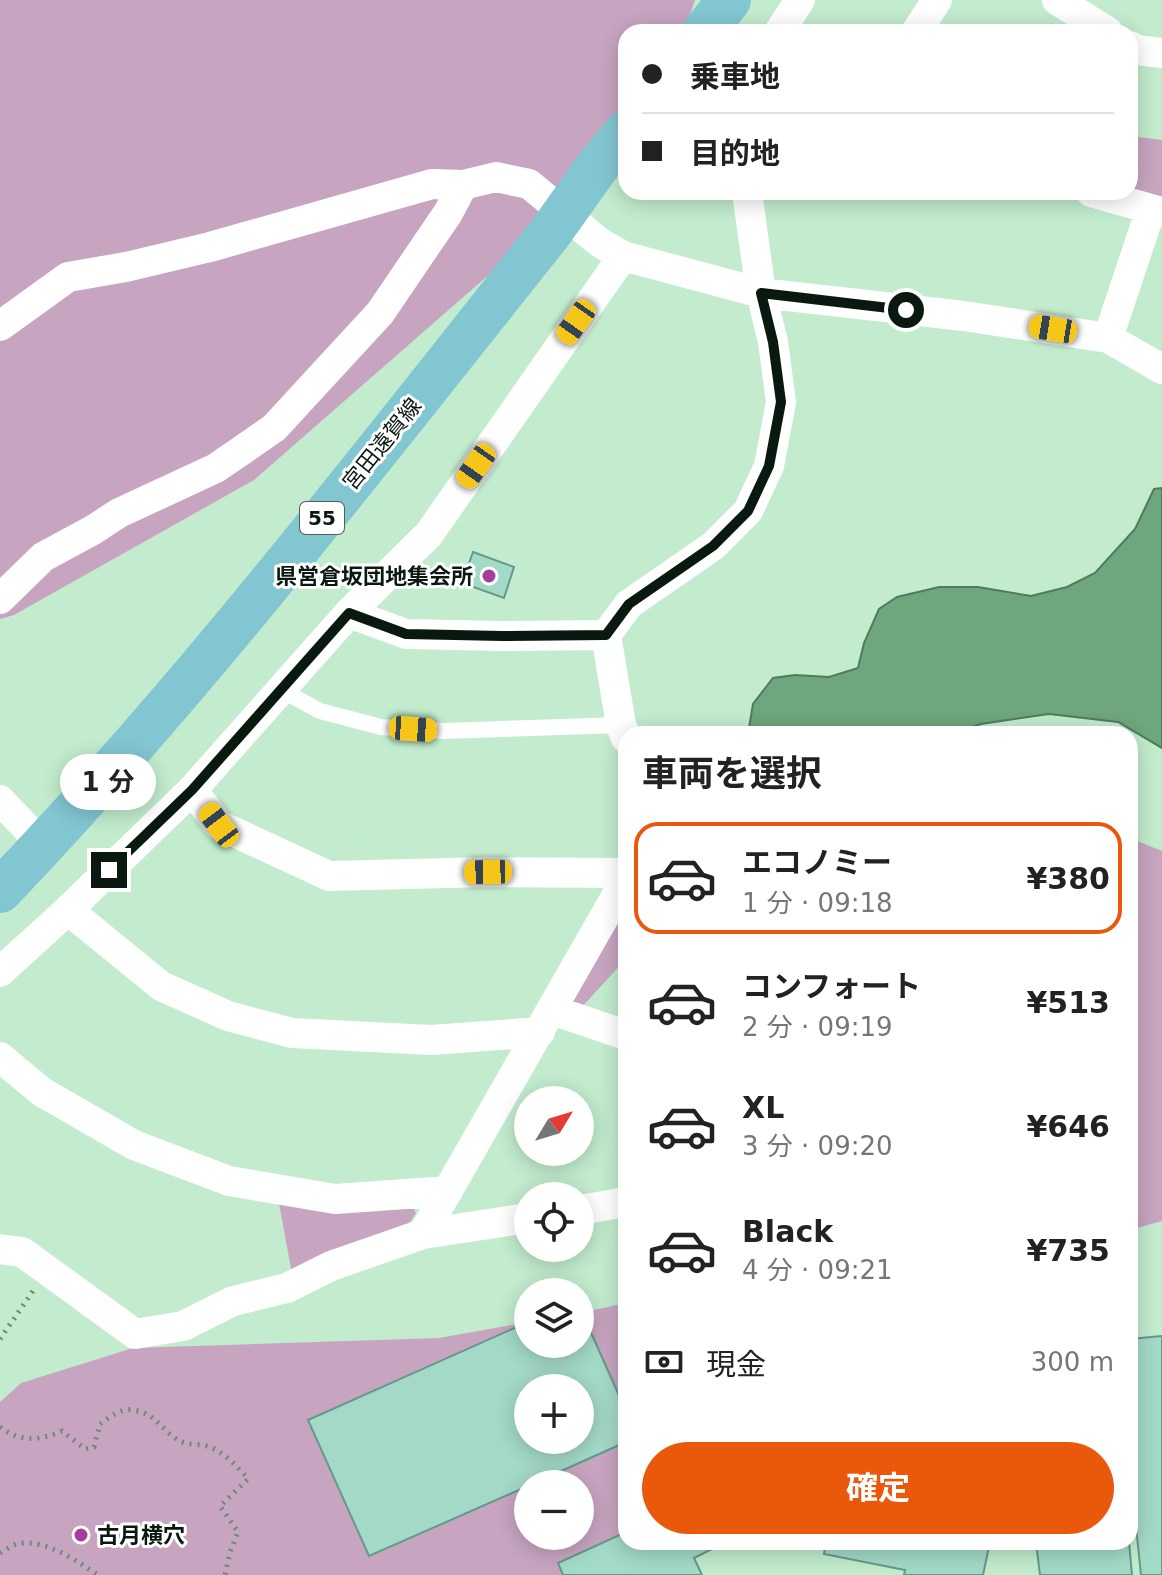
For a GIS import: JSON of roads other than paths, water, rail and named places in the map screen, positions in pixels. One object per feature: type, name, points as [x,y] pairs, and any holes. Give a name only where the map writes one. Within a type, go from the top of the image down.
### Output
[{"type":"main road","points":[[710,24],[729,0]]},
{"type":"main road","name":"宮田遠賀線","points":[[0,891],[229,634],[550,233],[618,142]]},
{"type":"street","points":[[784,24],[800,0]]},
{"type":"street","points":[[921,24],[937,0]]},
{"type":"street","points":[[1057,0],[1095,24]]},
{"type":"street","points":[[1138,50],[1162,53]]},
{"type":"street","points":[[0,326],[68,277],[210,247],[432,184],[463,185],[496,177],[529,184],[611,249],[761,293],[964,316],[1108,338],[1162,369]]},
{"type":"street","points":[[0,599],[43,557],[119,513],[216,468],[274,428],[380,313],[448,213],[463,185]]},
{"type":"street","points":[[622,726],[606,635],[629,604],[713,546],[748,511],[769,466],[781,402],[748,200]]},
{"type":"street","points":[[1108,338],[1157,210],[1120,200]]},
{"type":"street","points":[[0,972],[192,790],[349,613],[429,534],[611,249]]},
{"type":"street","points":[[349,613],[406,634],[606,635]]},
{"type":"street","points":[[192,790],[219,825],[329,876],[488,872],[618,876]]},
{"type":"street","points":[[0,800],[43,845]]},
{"type":"street","points":[[423,1234],[618,890]]},
{"type":"street","points":[[68,910],[161,986],[228,1016],[292,1033],[431,1040],[546,1021],[618,1034]]},
{"type":"street","points":[[0,1057],[42,1092],[134,1145],[229,1181],[335,1199],[448,1191]]},
{"type":"street","points":[[594,1208],[618,1203]]},
{"type":"street","points":[[0,1249],[22,1252],[135,1334],[183,1326],[233,1301],[287,1288],[331,1266],[423,1234],[514,1220]]},
{"type":"lane","points":[[281,690],[320,711],[381,727],[444,731],[618,731]]},
{"type":"place","name":"県営倉坂団地集会所","points":[[489,576]]},
{"type":"place","name":"古月横穴","points":[[81,1535]]}]
